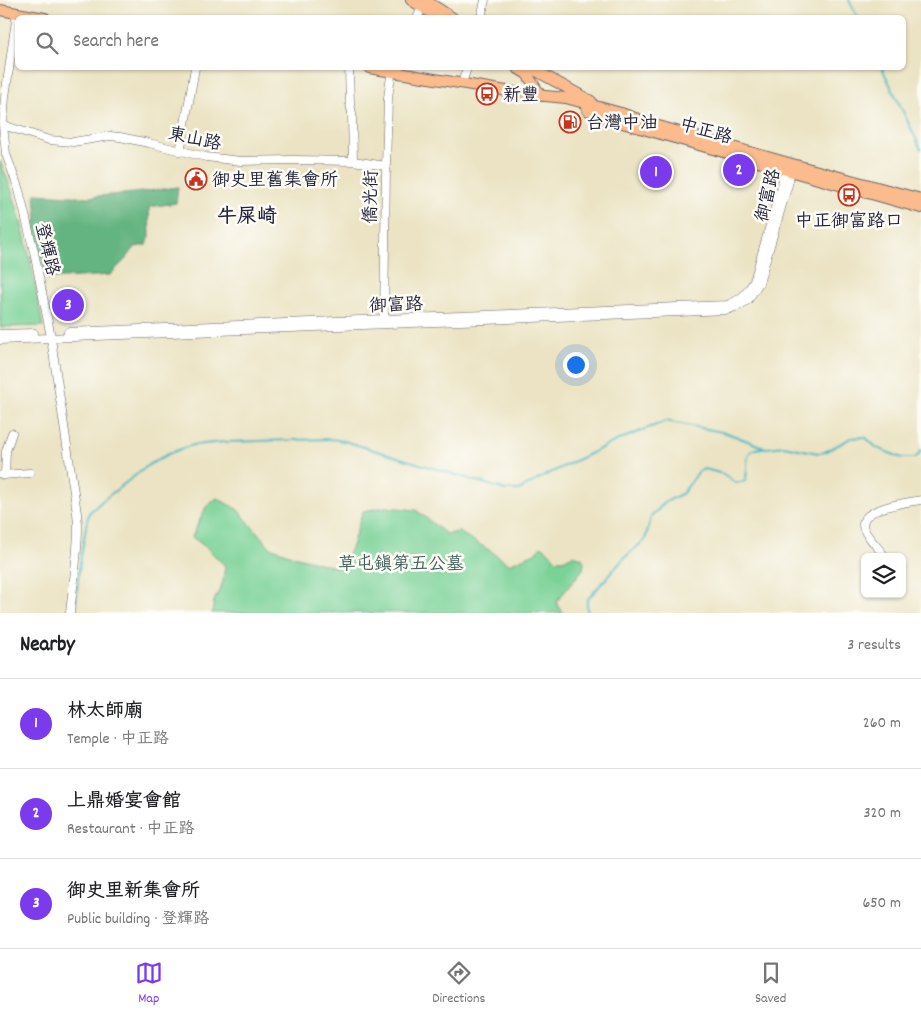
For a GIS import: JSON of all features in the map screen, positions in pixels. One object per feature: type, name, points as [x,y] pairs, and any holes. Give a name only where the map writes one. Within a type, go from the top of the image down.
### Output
[{"type":"main road","points":[[411,0],[424,3],[446,15]]},
{"type":"main road","points":[[424,3],[436,15]]},
{"type":"main road","points":[[0,10],[29,15]]},
{"type":"main road","name":"中正路","points":[[397,70],[462,84],[566,98],[605,108],[790,169],[921,199]]},
{"type":"main road","points":[[520,70],[527,74],[541,96]]},
{"type":"main road","points":[[535,70],[605,108]]},
{"type":"main road","name":"中正路","points":[[541,96],[626,124],[790,169],[921,208]]},
{"type":"street","points":[[482,15],[485,0]]},
{"type":"street","points":[[418,15],[424,3]]},
{"type":"street","name":"登輝路","points":[[15,26],[4,97],[3,124],[6,154],[19,190],[51,335],[78,524],[70,613]]},
{"type":"street","points":[[180,152],[195,70]]},
{"type":"street","points":[[349,70],[352,113],[352,161]]},
{"type":"street","name":"僑光街","points":[[384,322],[388,98],[392,70]]},
{"type":"street","points":[[462,84],[466,70]]},
{"type":"street","name":"東山路","points":[[3,124],[49,140],[73,142],[110,136],[120,137],[206,158],[241,161],[352,161],[386,166]]},
{"type":"street","name":"御富路","points":[[0,340],[51,335],[306,321],[384,322],[727,305],[736,302],[744,296],[754,281],[790,169]]},
{"type":"street","name":"御富路","points":[[0,334],[51,335]]},
{"type":"street","points":[[12,433],[6,451],[3,475],[30,473]]},
{"type":"street","points":[[882,553],[866,533],[863,525],[865,519],[870,513],[882,508],[921,500]]},
{"type":"green space","points":[[0,161],[21,221],[43,326],[0,327]]},
{"type":"green space","points":[[178,187],[176,203],[149,207],[150,237],[146,245],[135,247],[110,275],[46,279],[32,223],[37,221],[35,194],[88,197]]},
{"type":"green space","name":"草屯鎮第五公墓","points":[[217,498],[238,510],[270,547],[297,557],[335,567],[344,563],[352,546],[363,511],[386,507],[416,510],[446,534],[459,532],[509,564],[535,553],[541,546],[557,560],[563,560],[573,555],[582,558],[584,563],[583,569],[557,601],[557,605],[562,613],[212,613],[214,601],[223,582],[225,566],[207,548],[192,537],[206,507]]},
{"type":"waterway","points":[[849,0],[856,15]]},
{"type":"waterway","points":[[883,70],[921,149]]},
{"type":"waterway","points":[[75,613],[79,569],[89,513],[150,464],[170,453],[193,445],[224,442],[331,439],[344,441],[506,490],[519,490],[616,441],[666,421],[727,433],[766,448],[784,446],[818,453],[825,452],[851,438],[865,437],[877,448],[902,458],[915,458],[921,450]]},
{"type":"waterway","points":[[589,613],[587,610],[587,600],[624,558],[645,540],[651,517],[664,503],[683,493],[699,471],[705,469],[723,474],[736,483],[745,481],[748,455],[751,451],[763,448]]},
{"type":"place","name":"新豐","points":[[487,94]]},
{"type":"place","name":"台灣中油","points":[[570,122]]},
{"type":"place","name":"上鼎婚宴會館","points":[[739,170]]},
{"type":"place","name":"林太師廟","points":[[656,172]]},
{"type":"place","name":"御史里舊集會所","points":[[196,179]]},
{"type":"place","name":"中正御富路口","points":[[849,195]]},
{"type":"place","name":"御史里新集會所","points":[[68,305]]},
{"type":"district","name":"牛屎崎","points":[[247,215]]}]
